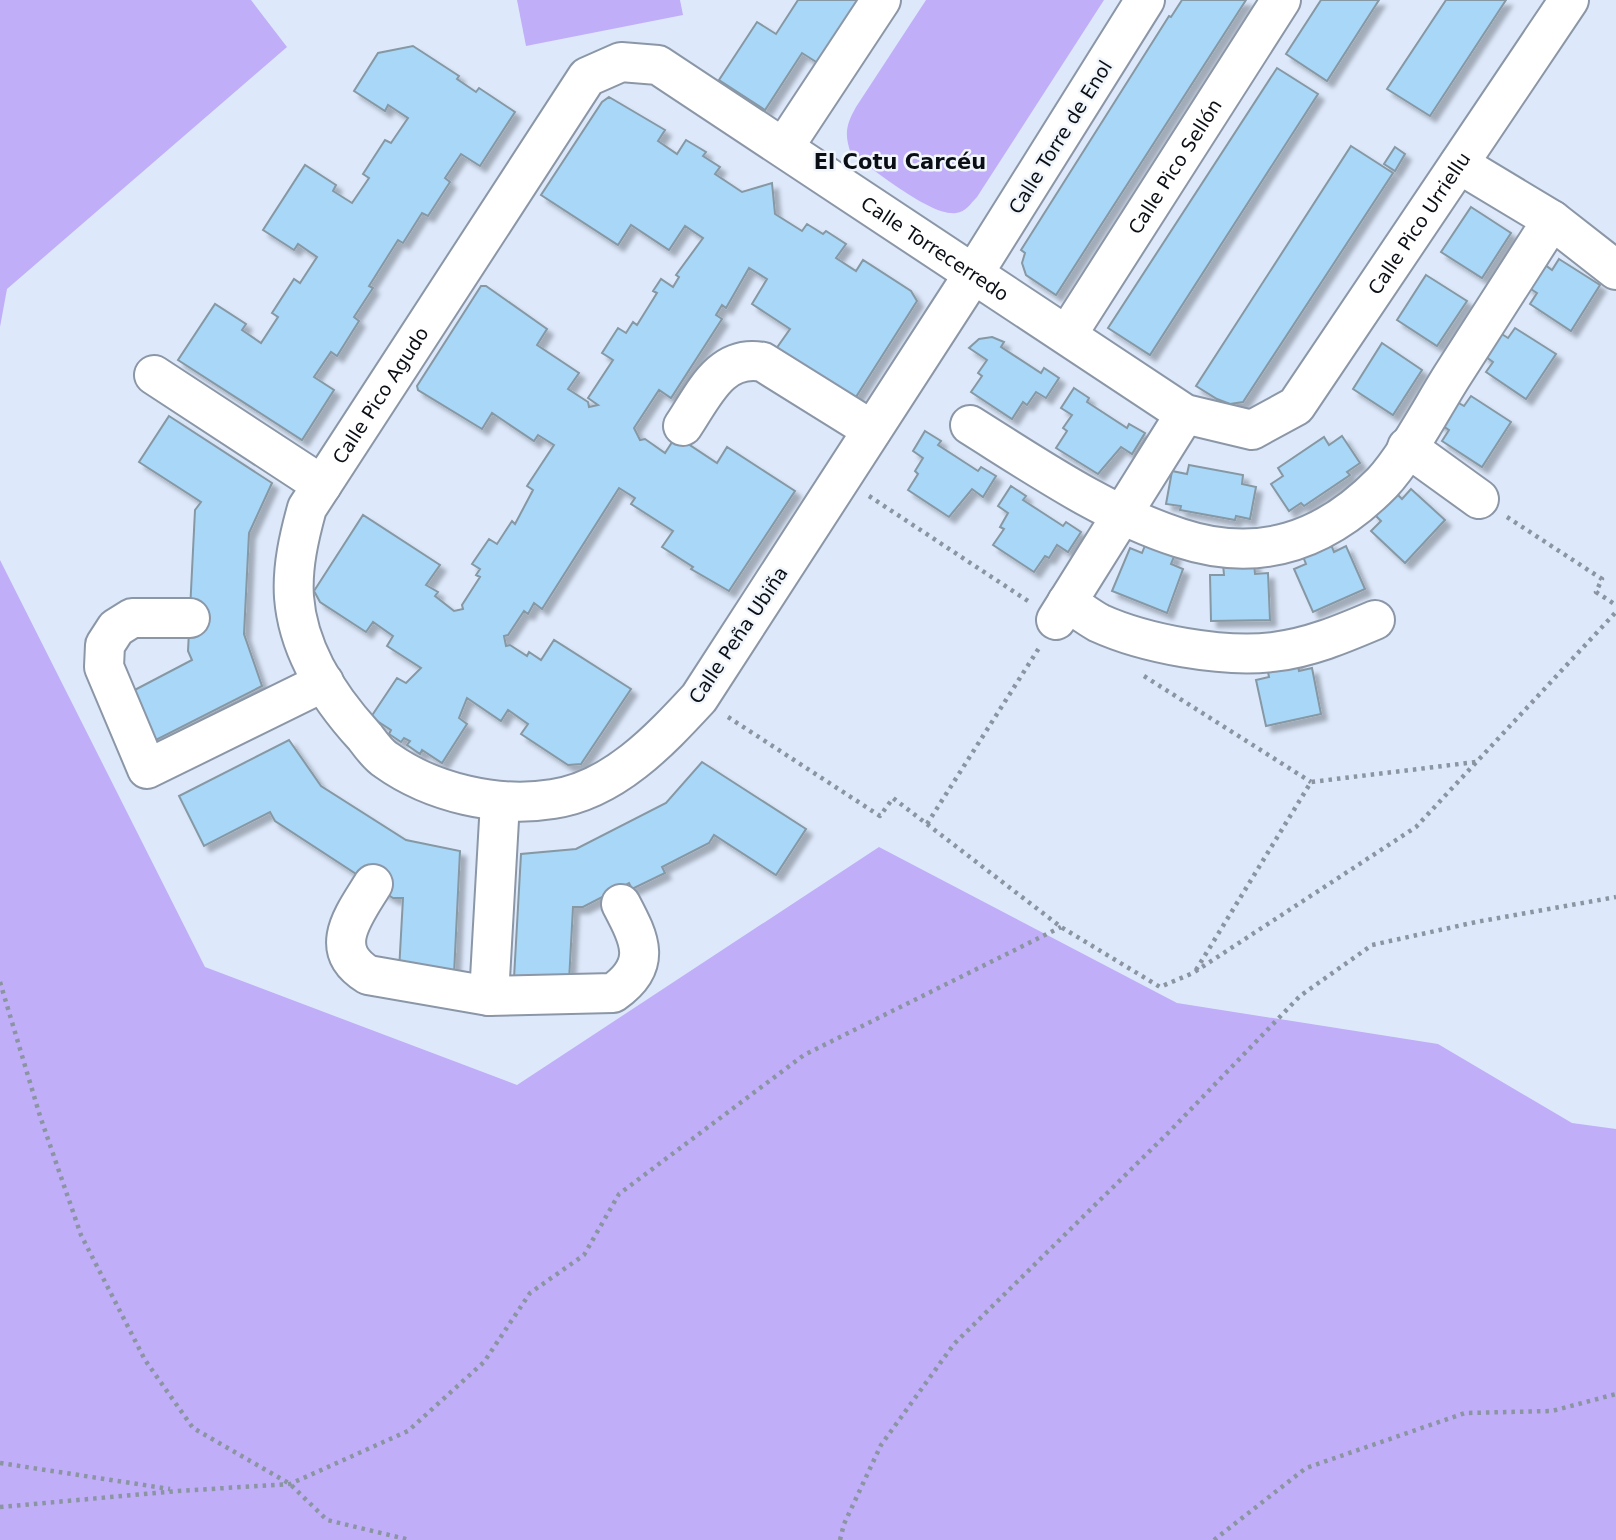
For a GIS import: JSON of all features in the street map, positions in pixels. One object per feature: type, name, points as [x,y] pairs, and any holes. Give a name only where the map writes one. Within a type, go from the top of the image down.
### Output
[{"type":"street","points":[[784,147],[881,0]]},
{"type":"street","name":"Calle Torre de Enol","points":[[974,273],[1145,0]]},
{"type":"street","name":"Calle Pico Sellón","points":[[1067,335],[1281,0]]},
{"type":"street","name":"Calle Pico Urriellu","points":[[1252,430],[1296,406],[1569,0]]},
{"type":"street","name":"Calle Torrecerredo","points":[[621,62],[658,65],[1185,414],[1252,430]]},
{"type":"street","name":"Calle Pico Agudo","points":[[385,760],[336,705],[306,648],[294,598],[297,542],[307,508],[587,77],[621,62]]},
{"type":"street","points":[[1459,164],[1552,220],[1616,270]]},
{"type":"street","points":[[970,425],[1050,475],[1122,514],[1193,541],[1240,549],[1292,544],[1333,524],[1383,482],[1552,220]]},
{"type":"street","name":"Calle Peña Ubiña","points":[[385,760],[432,785],[499,802],[555,799],[601,782],[653,747],[699,698],[974,273]]},
{"type":"street","points":[[683,426],[720,372],[728,365],[751,360],[763,362],[872,430]]},
{"type":"street","points":[[154,375],[322,485]]},
{"type":"street","points":[[1185,414],[1062,611],[1144,637],[1213,652],[1272,652],[1330,639],[1375,620]]},
{"type":"street","points":[[1407,447],[1479,499]]},
{"type":"street","points":[[190,618],[132,618],[116,628],[105,645],[104,667],[147,769],[324,682]]},
{"type":"street","points":[[489,996],[499,802]]},
{"type":"street","points":[[373,884],[349,924],[346,934],[349,955],[360,970],[368,975],[489,996],[614,993],[632,976],[640,952],[639,938],[621,904]]},
{"type":"path","points":[[1479,499],[1602,579],[1596,592],[1616,605]]},
{"type":"path","points":[[927,824],[1062,611]]},
{"type":"path","points":[[699,698],[880,816],[892,798],[1061,927],[1160,987],[1193,974],[1416,827],[1616,612]]},
{"type":"path","points":[[1193,974],[1311,782],[1476,762]]},
{"type":"path","points":[[840,1540],[844,1524],[881,1445],[954,1345],[1169,1132],[1300,996],[1372,945],[1476,922],[1616,897]]},
{"type":"path","points":[[0,1507],[178,1490],[290,1484],[408,1431],[484,1362],[530,1293],[583,1255],[619,1194],[804,1055],[1061,927]]},
{"type":"path","points":[[0,982],[40,1116],[81,1235],[145,1360],[193,1428],[290,1484],[327,1520],[410,1540]]},
{"type":"path","points":[[1214,1540],[1306,1468],[1465,1413],[1552,1411],[1616,1394]]},
{"type":"path","points":[[0,1463],[178,1490]]},
{"type":"shaded area","points":[[0,0],[251,0],[287,47],[7,289],[0,327]]},
{"type":"shaded area","points":[[517,0],[680,0],[683,15],[526,46]]},
{"type":"shaded area","points":[[926,0],[1104,0],[977,197],[965,209],[956,213],[932,207],[902,190],[851,154],[847,141],[848,125],[856,107]]},
{"type":"shaded area","points":[[0,560],[205,967],[517,1085],[879,847],[1177,1003],[1438,1044],[1572,1123],[1616,1129],[1616,1540],[0,1540]]},
{"type":"building","points":[[798,0],[863,0],[821,65],[802,53],[765,110],[719,80],[757,22],[776,34]]},
{"type":"building","points":[[1182,0],[1246,0],[1056,295],[1026,275],[1022,263],[1025,253],[1021,250],[1169,16],[1171,17]]},
{"type":"building","points":[[1321,0],[1379,0],[1327,81],[1286,54]]},
{"type":"building","points":[[1446,0],[1506,0],[1430,116],[1387,89]]},
{"type":"building","points":[[413,46],[459,76],[457,79],[476,92],[479,88],[515,112],[480,166],[461,154],[445,178],[450,182],[428,216],[422,213],[403,243],[398,240],[369,286],[373,288],[354,317],[359,321],[337,356],[331,352],[314,377],[334,390],[302,440],[178,360],[215,304],[246,324],[242,330],[261,343],[278,317],[272,313],[294,279],[300,283],[317,257],[298,244],[294,250],[263,230],[305,165],[336,185],[333,191],[352,203],[369,178],[363,174],[385,140],[391,143],[408,118],[388,105],[385,111],[354,91],[378,53]]},
{"type":"building","points":[[1277,68],[1318,94],[1150,355],[1108,328]]},
{"type":"building","points":[[609,97],[665,130],[658,141],[677,154],[686,140],[706,152],[703,156],[720,167],[715,174],[742,192],[772,183],[775,214],[802,231],[807,224],[823,234],[826,231],[846,244],[836,258],[856,271],[863,260],[911,291],[917,301],[854,400],[776,349],[790,329],[752,304],[767,279],[749,268],[726,308],[722,305],[716,315],[722,319],[671,398],[659,390],[634,428],[640,440],[645,439],[665,453],[676,436],[717,463],[727,447],[795,491],[729,591],[691,569],[693,567],[662,547],[673,531],[631,504],[635,498],[619,488],[542,609],[534,603],[528,614],[524,611],[508,635],[504,636],[506,646],[510,645],[527,656],[529,652],[541,660],[554,640],[631,689],[581,764],[568,765],[521,734],[528,724],[508,710],[501,721],[467,698],[459,718],[467,724],[442,763],[422,750],[420,754],[407,745],[410,741],[404,738],[401,742],[389,734],[391,730],[371,717],[397,678],[406,683],[421,668],[387,646],[393,636],[373,622],[366,632],[320,602],[314,591],[363,515],[440,565],[426,585],[438,592],[435,596],[454,611],[463,609],[462,605],[480,577],[476,575],[480,569],[472,564],[489,539],[497,544],[512,521],[515,524],[533,490],[527,486],[554,445],[538,435],[534,441],[492,413],[482,429],[418,390],[417,386],[481,286],[486,286],[547,329],[537,345],[579,373],[568,389],[588,402],[589,407],[598,405],[588,398],[613,360],[602,353],[618,328],[626,333],[633,322],[637,325],[657,293],[653,291],[661,279],[673,287],[679,277],[676,275],[703,238],[685,226],[669,250],[631,225],[618,245],[541,195],[602,102]]},
{"type":"building","points":[[1351,146],[1393,173],[1243,402],[1230,404],[1217,399],[1196,386]]},
{"type":"building","points":[[1395,147],[1405,154],[1395,171],[1384,164]]},
{"type":"building","points":[[1471,207],[1511,233],[1482,278],[1441,252]]},
{"type":"building","points":[[1559,259],[1600,285],[1571,331],[1530,304],[1537,293],[1526,286],[1541,262],[1552,270]]},
{"type":"building","points":[[1426,275],[1467,301],[1437,346],[1397,320]]},
{"type":"building","points":[[1515,328],[1556,354],[1526,399],[1486,372],[1493,362],[1482,354],[1497,331],[1508,338]]},
{"type":"building","points":[[992,337],[1004,342],[1001,347],[1041,373],[1044,368],[1059,378],[1046,398],[1036,392],[1027,405],[1023,402],[1012,419],[971,392],[982,376],[978,373],[987,360],[969,348],[979,339]]},
{"type":"building","points":[[1382,343],[1422,370],[1393,415],[1353,389]]},
{"type":"building","points":[[1074,388],[1089,398],[1087,402],[1127,428],[1129,424],[1145,433],[1132,454],[1121,447],[1098,474],[1056,448],[1067,431],[1063,428],[1072,415],[1061,408]]},
{"type":"building","points":[[1471,396],[1511,422],[1482,467],[1442,441],[1449,430],[1437,422],[1452,399],[1464,406]]},
{"type":"building","points":[[169,416],[272,483],[249,533],[244,634],[262,686],[152,742],[127,694],[192,660],[188,651],[195,510],[201,502],[139,462]]},
{"type":"building","points":[[925,431],[941,441],[938,445],[978,471],[981,467],[996,476],[983,497],[972,489],[949,517],[908,490],[918,474],[915,471],[923,458],[913,451]]},
{"type":"building","points":[[1342,436],[1360,463],[1347,472],[1350,475],[1304,506],[1301,503],[1289,511],[1271,484],[1283,476],[1278,468],[1324,437],[1329,445]]},
{"type":"building","points":[[1189,465],[1243,475],[1242,484],[1256,487],[1250,519],[1236,516],[1235,520],[1180,510],[1181,506],[1166,504],[1172,471],[1187,474]]},
{"type":"building","points":[[1011,486],[1026,496],[1023,500],[1063,526],[1066,522],[1081,532],[1068,552],[1057,545],[1049,558],[1045,556],[1034,572],[993,545],[1004,529],[1000,527],[1008,513],[998,506]]},
{"type":"building","points":[[1411,489],[1445,520],[1405,563],[1371,531],[1381,521],[1373,513],[1394,491],[1402,499]]},
{"type":"building","points":[[1330,542],[1334,552],[1346,546],[1365,589],[1313,612],[1294,569],[1306,564],[1302,554]]},
{"type":"building","points":[[1146,543],[1175,554],[1171,564],[1183,569],[1167,613],[1112,591],[1130,548],[1142,553]]},
{"type":"building","points":[[1254,563],[1255,574],[1268,573],[1270,620],[1211,621],[1210,575],[1224,575],[1223,564]]},
{"type":"building","points":[[1297,660],[1299,671],[1312,668],[1321,714],[1266,726],[1256,680],[1269,677],[1267,667]]},
{"type":"building","points":[[289,740],[321,786],[406,840],[460,851],[454,974],[399,971],[403,898],[393,898],[275,821],[270,812],[204,846],[179,796]]},
{"type":"building","points":[[702,762],[806,829],[776,875],[714,835],[709,843],[662,867],[665,873],[632,889],[629,883],[583,907],[573,907],[569,981],[514,978],[521,854],[576,849],[666,803]]},
{"type":"district","name":"El Cotu Carcéu","points":[[900,162]]}]
